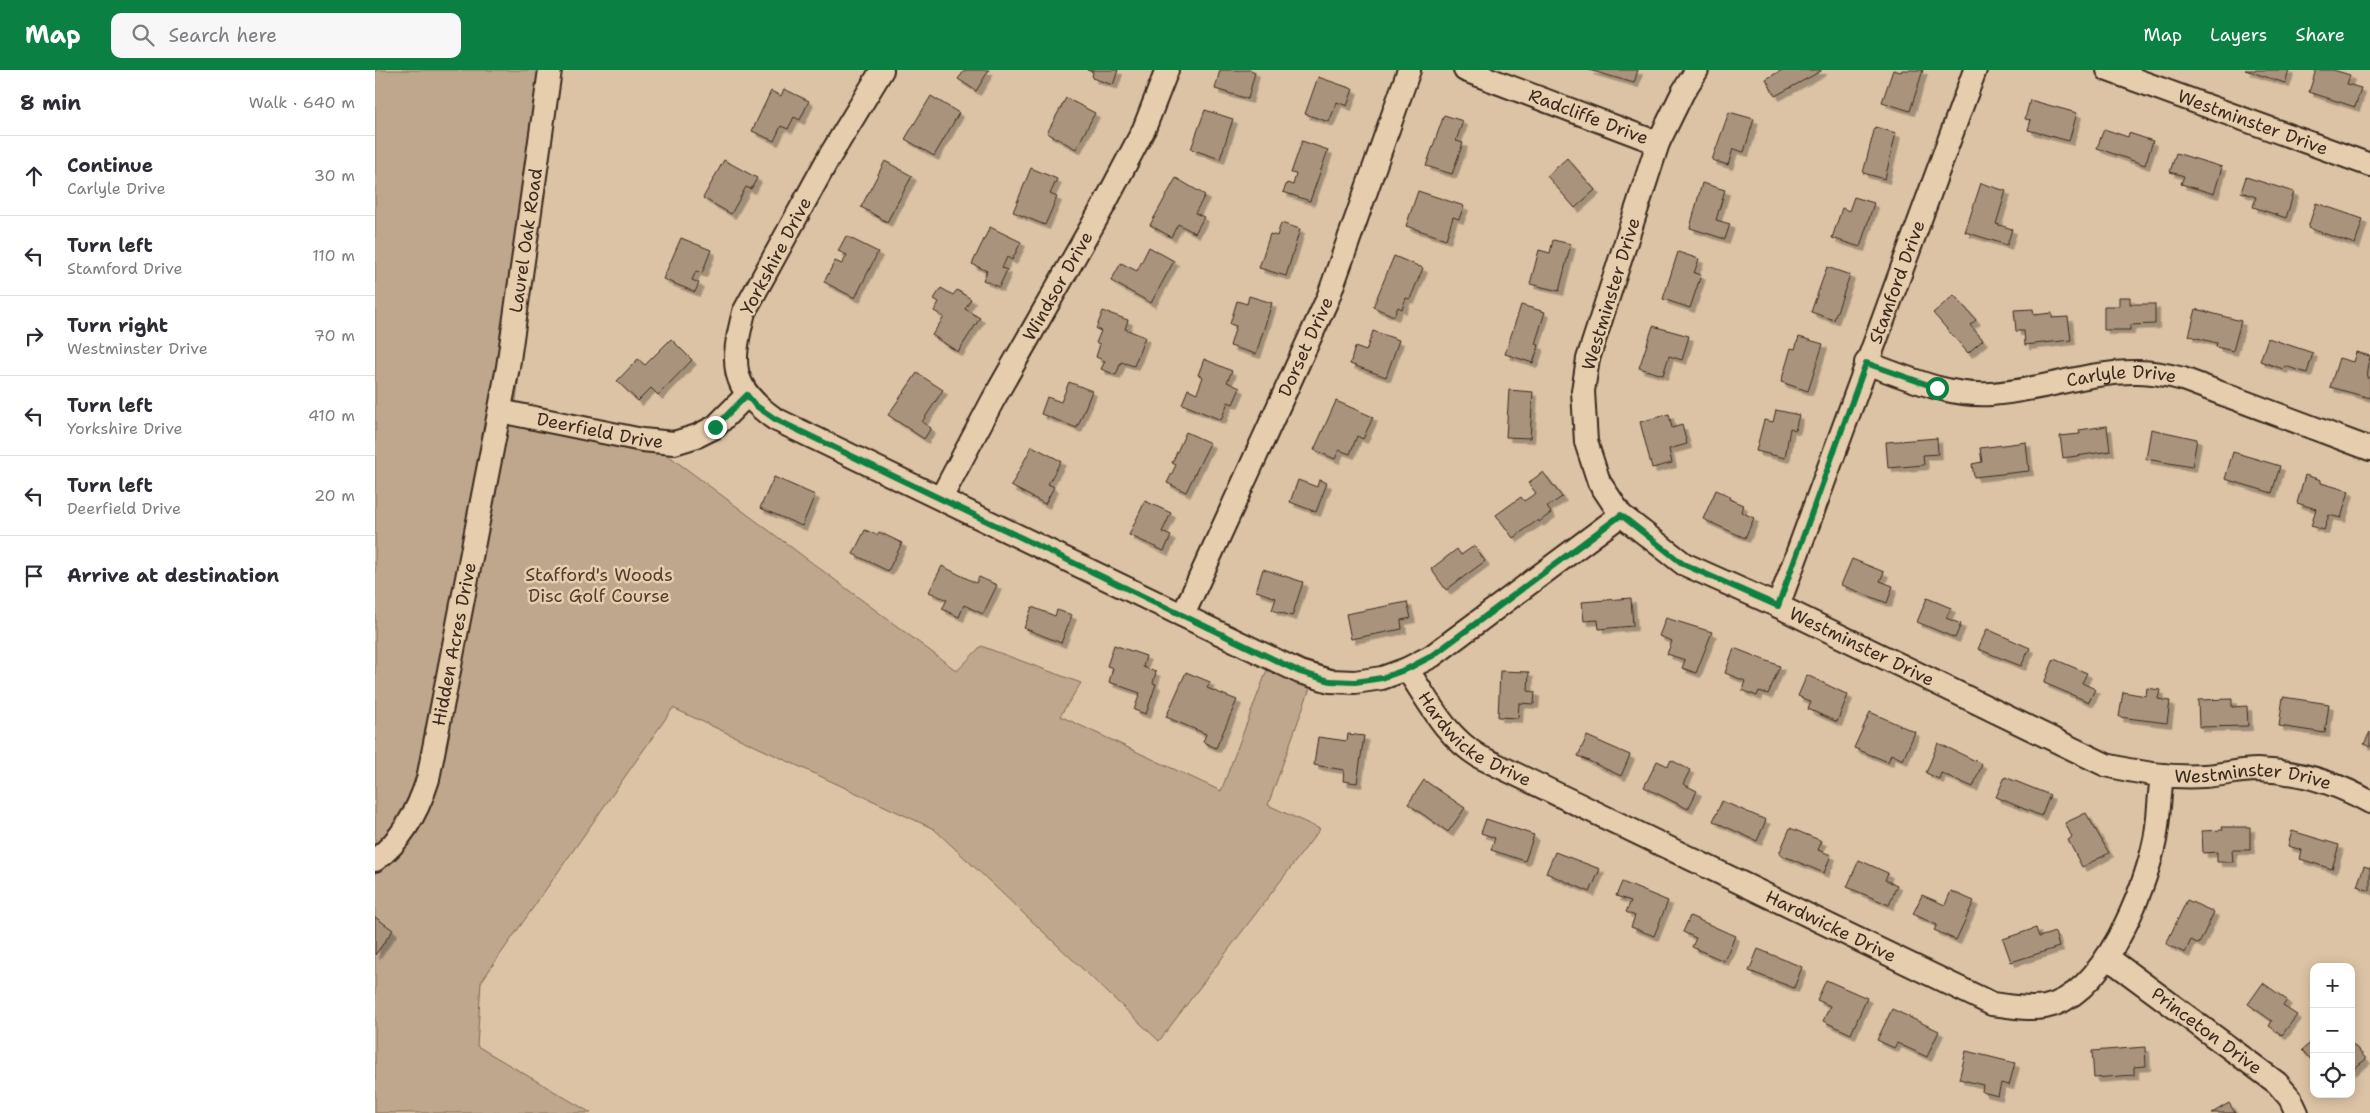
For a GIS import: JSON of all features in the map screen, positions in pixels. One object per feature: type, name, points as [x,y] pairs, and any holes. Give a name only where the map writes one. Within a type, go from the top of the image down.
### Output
[{"type":"street","name":"Laurel Oak Road","points":[[500,411],[508,367],[550,70]]},
{"type":"street","name":"Yorkshire Drive","points":[[882,70],[828,159],[744,312],[737,338],[736,368],[747,395],[755,405],[775,419],[1300,672],[1330,681],[1355,682],[1382,678],[1407,669],[1432,656],[1621,515]]},
{"type":"street","name":"Windsor Drive","points":[[941,498],[993,400],[1104,205],[1144,129],[1167,70]]},
{"type":"street","name":"Dorset Drive","points":[[1183,615],[1328,298],[1409,70]]},
{"type":"street","name":"Radcliffe Drive","points":[[1465,70],[1658,142]]},
{"type":"street","name":"Westminster Drive","points":[[1697,70],[1683,92],[1658,142],[1588,359],[1583,391],[1586,442],[1599,482],[1621,515],[1683,564],[1778,606],[2067,747],[2106,764],[2138,773],[2162,775],[2203,776],[2257,770],[2288,773],[2323,781],[2370,802]]},
{"type":"street","name":"Stamford Drive","points":[[1778,606],[1975,70]]},
{"type":"street","name":"Westminster Drive","points":[[2108,70],[2370,165]]},
{"type":"street","name":"Carlyle Drive","points":[[1866,363],[1937,388],[1973,394],[2024,390],[2137,372],[2159,373],[2183,379],[2370,449]]},
{"type":"street","name":"Deerfield Drive","points":[[500,411],[642,440],[673,442],[697,436],[715,427],[747,395]]},
{"type":"street","name":"Hidden Acres Drive","points":[[375,860],[392,846],[408,825],[421,802],[428,779],[500,411]]},
{"type":"street","name":"Hardwicke Drive","points":[[1407,669],[1446,729],[1461,746],[1479,757],[1991,1004],[2018,1008],[2045,1007],[2066,999],[2085,986],[2107,957],[2131,910],[2147,872],[2155,838],[2162,775]]},
{"type":"street","name":"Princeton Drive","points":[[2107,957],[2277,1083],[2291,1098],[2297,1113]]},
{"type":"green space","name":"Stafford's Woods Disc Golf Course","points":[[375,70],[555,70],[514,417],[657,447],[957,671],[981,646],[1081,683],[1060,716],[1221,791],[1272,657],[1315,674],[1268,805],[1320,829],[1159,1041],[934,829],[673,708],[481,982],[477,1046],[591,1113],[375,1113]]},
{"type":"building","points":[[965,70],[989,70],[976,91],[958,79]]},
{"type":"building","points":[[1087,70],[1118,70],[1113,85],[1092,78],[1093,72]]},
{"type":"building","points":[[1220,70],[1251,70],[1255,72],[1248,99],[1215,89]]},
{"type":"building","points":[[1589,70],[1638,70],[1634,83]]},
{"type":"building","points":[[1782,70],[1821,71],[1775,96],[1766,79]]},
{"type":"building","points":[[1893,70],[1901,72],[1902,70],[1923,70],[1910,111],[1882,102]]},
{"type":"building","points":[[2245,70],[2289,70],[2285,83]]},
{"type":"building","points":[[2316,70],[2333,70],[2350,75],[2347,84],[2361,88],[2355,107],[2309,92]]},
{"type":"building","points":[[1318,77],[1353,89],[1347,106],[1337,102],[1329,122],[1305,114]]},
{"type":"building","points":[[784,89],[809,101],[800,120],[794,117],[788,129],[781,126],[774,141],[752,131],[771,91],[781,96]]},
{"type":"building","points":[[931,96],[959,113],[934,156],[905,139]]},
{"type":"building","points":[[1066,98],[1095,113],[1076,149],[1047,133]]},
{"type":"building","points":[[2030,100],[2077,113],[2069,141],[2028,130],[2031,120],[2025,119]]},
{"type":"building","points":[[1205,110],[1233,119],[1220,159],[1191,149]]},
{"type":"building","points":[[1729,112],[1754,119],[1744,152],[1733,149],[1728,165],[1712,160]]},
{"type":"building","points":[[1444,115],[1463,121],[1456,141],[1463,143],[1452,174],[1426,166]]},
{"type":"building","points":[[1875,127],[1896,133],[1885,179],[1863,173]]},
{"type":"building","points":[[2104,129],[2128,137],[2129,133],[2153,141],[2145,165],[2097,148]]},
{"type":"building","points":[[1302,141],[1328,150],[1310,201],[1283,192],[1287,183],[1293,185],[1296,174],[1291,173]]},
{"type":"building","points":[[2176,153],[2222,167],[2214,194],[2181,184],[2184,176],[2170,172]]},
{"type":"building","points":[[1567,158],[1595,190],[1575,208],[1547,176]]},
{"type":"building","points":[[724,160],[757,178],[751,189],[746,187],[731,214],[703,198]]},
{"type":"building","points":[[885,161],[912,176],[887,222],[861,207]]},
{"type":"building","points":[[1031,168],[1057,179],[1050,194],[1057,197],[1045,225],[1013,212]]},
{"type":"building","points":[[2246,177],[2294,192],[2286,218],[2253,207],[2256,197],[2241,192]]},
{"type":"building","points":[[1176,178],[1205,195],[1195,213],[1204,217],[1195,233],[1178,224],[1171,237],[1150,225]]},
{"type":"building","points":[[1702,183],[1725,190],[1716,220],[1730,224],[1725,239],[1690,228]]},
{"type":"building","points":[[1981,183],[2006,191],[1996,224],[2012,229],[2007,245],[1965,232]]},
{"type":"building","points":[[1418,191],[1464,206],[1459,219],[1453,217],[1446,239],[1406,226]]},
{"type":"building","points":[[1854,197],[1874,203],[1860,247],[1832,238],[1842,208],[1849,211]]},
{"type":"building","points":[[2316,203],[2363,219],[2355,244],[2308,228]]},
{"type":"building","points":[[1281,223],[1300,229],[1286,276],[1259,268],[1270,234],[1277,236]]},
{"type":"building","points":[[990,227],[1021,242],[1012,260],[1007,257],[1002,268],[1007,270],[999,287],[983,280],[987,271],[972,264]]},
{"type":"building","points":[[846,236],[878,252],[855,298],[824,282],[835,261],[842,264],[847,255],[838,251]]},
{"type":"building","points":[[681,238],[711,250],[702,273],[696,271],[692,280],[699,283],[695,292],[663,279]]},
{"type":"building","points":[[1553,240],[1571,244],[1559,291],[1530,284],[1539,250],[1550,253]]},
{"type":"building","points":[[1149,247],[1174,261],[1151,303],[1111,281],[1121,263],[1137,271]]},
{"type":"building","points":[[1678,252],[1699,259],[1694,273],[1701,275],[1690,308],[1663,299]]},
{"type":"building","points":[[1394,256],[1423,268],[1410,299],[1406,298],[1402,309],[1398,307],[1394,316],[1373,307]]},
{"type":"building","points":[[1827,267],[1850,275],[1834,320],[1811,312]]},
{"type":"building","points":[[941,288],[953,295],[957,290],[971,299],[965,309],[980,318],[958,352],[932,335],[944,317],[934,311],[939,302],[934,299]]},
{"type":"building","points":[[1954,295],[1976,320],[1970,325],[1983,340],[1968,353],[1933,313]]},
{"type":"building","points":[[1249,296],[1272,303],[1256,354],[1230,346],[1236,326],[1230,324],[1237,301],[1247,304]]},
{"type":"building","points":[[2119,297],[2130,297],[2130,304],[2155,304],[2155,324],[2130,325],[2130,330],[2104,330],[2104,306],[2119,306]]},
{"type":"building","points":[[1521,305],[1545,312],[1535,344],[1539,345],[1533,363],[1505,354]]},
{"type":"building","points":[[2033,309],[2034,315],[2052,313],[2052,318],[2068,317],[2071,340],[2025,345],[2024,331],[2016,331],[2014,310]]},
{"type":"building","points":[[2196,309],[2241,321],[2233,351],[2216,347],[2217,343],[2189,336]]},
{"type":"building","points":[[1103,311],[1128,320],[1125,329],[1145,337],[1134,366],[1121,362],[1116,375],[1101,369],[1105,361],[1096,357],[1100,344],[1096,343],[1101,331],[1096,329]]},
{"type":"building","points":[[1653,326],[1689,336],[1682,360],[1669,356],[1663,375],[1639,368]]},
{"type":"building","points":[[1373,331],[1399,340],[1386,377],[1350,364],[1355,347],[1366,351]]},
{"type":"building","points":[[1799,337],[1823,344],[1808,391],[1781,382],[1791,348],[1795,349]]},
{"type":"building","points":[[2268,338],[2313,353],[2307,373],[2285,366],[2283,369],[2260,361]]},
{"type":"building","points":[[671,339],[692,360],[658,395],[651,388],[638,401],[617,381],[638,359],[645,365]]},
{"type":"building","points":[[2356,352],[2370,356],[2367,378],[2370,378],[2370,398],[2330,387],[2339,358],[2353,362]]},
{"type":"building","points":[[1204,359],[1232,371],[1227,382],[1240,388],[1233,404],[1228,402],[1221,420],[1182,404],[1188,389],[1197,393],[1203,377],[1198,375]]},
{"type":"building","points":[[917,373],[943,390],[922,422],[931,428],[924,439],[888,415]]},
{"type":"building","points":[[1069,382],[1092,391],[1077,428],[1041,414],[1047,397],[1061,402]]},
{"type":"building","points":[[1509,390],[1533,392],[1530,438],[1506,437]]},
{"type":"building","points":[[1336,401],[1373,417],[1363,439],[1357,436],[1350,454],[1339,450],[1335,459],[1314,450]]},
{"type":"building","points":[[1776,410],[1799,415],[1795,430],[1790,428],[1785,458],[1756,451],[1764,420],[1773,422]]},
{"type":"building","points":[[1669,414],[1672,428],[1682,425],[1687,444],[1669,449],[1672,463],[1652,468],[1640,422]]},
{"type":"building","points":[[2107,426],[2110,451],[2063,458],[2060,436],[2080,434],[2079,430]]},
{"type":"building","points":[[2151,429],[2197,439],[2192,467],[2146,459]]},
{"type":"building","points":[[1186,432],[1210,443],[1186,492],[1167,483],[1176,465],[1172,463]]},
{"type":"building","points":[[1937,438],[1938,454],[1923,455],[1924,465],[1888,468],[1886,442]]},
{"type":"building","points":[[2026,442],[2029,471],[1974,477],[1972,464],[1982,462],[1980,448]]},
{"type":"building","points":[[1032,446],[1061,461],[1048,484],[1054,487],[1045,504],[1011,486]]},
{"type":"building","points":[[2233,452],[2280,466],[2272,493],[2225,479]]},
{"type":"building","points":[[1543,472],[1562,497],[1547,507],[1551,513],[1513,538],[1496,515],[1521,497],[1524,501],[1536,493],[1528,483]]},
{"type":"building","points":[[2305,475],[2321,480],[2321,483],[2349,491],[2341,518],[2329,515],[2324,530],[2311,526],[2316,509],[2297,503]]},
{"type":"building","points":[[774,477],[815,495],[802,526],[760,508]]},
{"type":"building","points":[[1298,480],[1317,487],[1319,480],[1327,483],[1316,512],[1290,502]]},
{"type":"building","points":[[1716,490],[1730,496],[1729,499],[1743,505],[1741,512],[1754,518],[1745,538],[1703,519]]},
{"type":"building","points":[[1145,501],[1171,513],[1162,532],[1171,536],[1164,551],[1129,535]]},
{"type":"building","points":[[865,530],[877,535],[879,532],[902,543],[888,571],[853,554]]},
{"type":"building","points":[[1474,546],[1485,561],[1446,590],[1431,569],[1457,549],[1461,555]]},
{"type":"building","points":[[1852,559],[1884,572],[1880,581],[1893,586],[1887,603],[1841,585]]},
{"type":"building","points":[[942,566],[976,583],[979,577],[997,585],[983,614],[964,605],[959,617],[942,609],[947,600],[929,592]]},
{"type":"building","points":[[1263,569],[1303,582],[1292,616],[1272,610],[1276,598],[1256,591]]},
{"type":"building","points":[[1631,598],[1633,626],[1599,629],[1598,620],[1584,621],[1582,602]]},
{"type":"building","points":[[1927,598],[1951,608],[1946,618],[1961,624],[1955,638],[1917,622]]},
{"type":"building","points":[[1407,602],[1411,618],[1401,620],[1402,629],[1351,639],[1346,614]]},
{"type":"building","points":[[1032,607],[1055,616],[1057,610],[1072,615],[1061,643],[1024,628]]},
{"type":"building","points":[[1666,618],[1712,632],[1696,673],[1682,668],[1685,660],[1667,654],[1672,641],[1659,636]]},
{"type":"building","points":[[1987,629],[2030,648],[2021,666],[1978,649]]},
{"type":"building","points":[[1114,645],[1146,656],[1143,667],[1156,672],[1153,683],[1156,684],[1146,714],[1134,710],[1140,693],[1109,682],[1113,668],[1107,666]]},
{"type":"building","points":[[1734,648],[1780,666],[1768,694],[1759,691],[1757,696],[1742,690],[1745,681],[1725,673]]},
{"type":"building","points":[[2054,659],[2087,673],[2082,683],[2095,689],[2089,702],[2044,683]]},
{"type":"building","points":[[1500,671],[1529,672],[1528,691],[1535,692],[1534,704],[1519,703],[1518,718],[1498,717]]},
{"type":"building","points":[[1186,672],[1210,682],[1207,688],[1237,700],[1216,748],[1203,742],[1206,734],[1166,717]]},
{"type":"building","points":[[1807,675],[1848,695],[1837,722],[1808,709],[1811,702],[1798,696]]},
{"type":"building","points":[[2147,688],[2160,690],[2158,699],[2170,701],[2167,723],[2119,717],[2123,692],[2146,696]]},
{"type":"building","points":[[2283,697],[2329,704],[2325,733],[2279,726]]},
{"type":"building","points":[[2232,699],[2232,707],[2247,706],[2248,726],[2199,727],[2198,700]]},
{"type":"building","points":[[1870,712],[1915,732],[1903,760],[1891,754],[1888,762],[1854,748]]},
{"type":"building","points":[[2370,732],[2370,747],[2364,744]]},
{"type":"building","points":[[1348,734],[1364,736],[1357,783],[1343,781],[1344,770],[1314,765],[1318,737],[1347,741]]},
{"type":"building","points":[[1587,736],[1630,755],[1621,776],[1578,756]]},
{"type":"building","points":[[1938,743],[1982,764],[1973,787],[1941,773],[1939,779],[1926,773]]},
{"type":"building","points":[[1671,760],[1690,770],[1683,784],[1697,791],[1688,809],[1644,787],[1657,761],[1668,766]]},
{"type":"building","points":[[2005,777],[2050,795],[2041,816],[1996,797]]},
{"type":"building","points":[[1424,780],[1465,808],[1448,832],[1408,804]]},
{"type":"building","points":[[1722,801],[1766,820],[1757,841],[1713,821]]},
{"type":"building","points":[[2086,813],[2109,853],[2082,867],[2068,840],[2072,837],[2065,823]]},
{"type":"building","points":[[1486,819],[1534,835],[1525,861],[1491,850],[1495,838],[1481,833]]},
{"type":"building","points":[[2222,827],[2250,827],[2250,850],[2232,850],[2233,862],[2217,862],[2217,852],[2203,853],[2202,831],[2223,830]]},
{"type":"building","points":[[1790,828],[1822,841],[1818,850],[1831,855],[1824,873],[1779,854]]},
{"type":"building","points":[[2292,831],[2339,845],[2332,869],[2300,859],[2302,850],[2288,846]]},
{"type":"building","points":[[1555,852],[1600,869],[1590,892],[1546,873]]},
{"type":"building","points":[[1859,860],[1888,873],[1885,880],[1897,885],[1889,905],[1847,887]]},
{"type":"building","points":[[2364,866],[2370,868],[2370,891],[2357,886]]},
{"type":"building","points":[[1622,882],[1668,901],[1654,936],[1631,927],[1635,916],[1626,912],[1631,901],[1616,896]]},
{"type":"building","points":[[1951,891],[1974,901],[1956,940],[1934,930],[1937,925],[1913,914],[1922,895],[1945,905]]},
{"type":"building","points":[[2187,900],[2214,912],[2199,944],[2191,940],[2185,953],[2166,944]]},
{"type":"building","points":[[1690,916],[1735,936],[1724,961],[1692,947],[1696,938],[1683,932]]},
{"type":"building","points":[[375,917],[393,930],[375,955]]},
{"type":"building","points":[[2036,928],[2039,937],[2055,932],[2059,947],[2011,962],[2003,939]]},
{"type":"building","points":[[1758,949],[1802,967],[1794,988],[1749,971]]},
{"type":"building","points":[[1826,980],[1867,998],[1851,1034],[1823,1021],[1830,1006],[1817,1000]]},
{"type":"building","points":[[2263,983],[2287,1000],[2283,1006],[2297,1015],[2282,1035],[2269,1026],[2272,1021],[2248,1004]]},
{"type":"building","points":[[1892,1009],[1939,1031],[1927,1057],[1897,1043],[1894,1048],[1877,1040]]},
{"type":"building","points":[[2310,1043],[2310,1059],[2302,1050]]},
{"type":"building","points":[[2145,1047],[2146,1066],[2134,1067],[2134,1075],[2094,1078],[2092,1051]]},
{"type":"building","points":[[2355,1047],[2366,1059],[2355,1068]]},
{"type":"building","points":[[1966,1051],[2015,1063],[2009,1085],[2001,1083],[1998,1096],[1982,1092],[1983,1085],[1959,1079]]},
{"type":"building","points":[[2229,1103],[2235,1113],[2212,1113]]},
{"type":"route","points":[[715,427],[747,395],[755,405],[775,419],[1300,672],[1330,681],[1355,682],[1382,678],[1407,669],[1432,656],[1621,515],[1683,564],[1778,606],[1866,363],[1937,388]]}]
